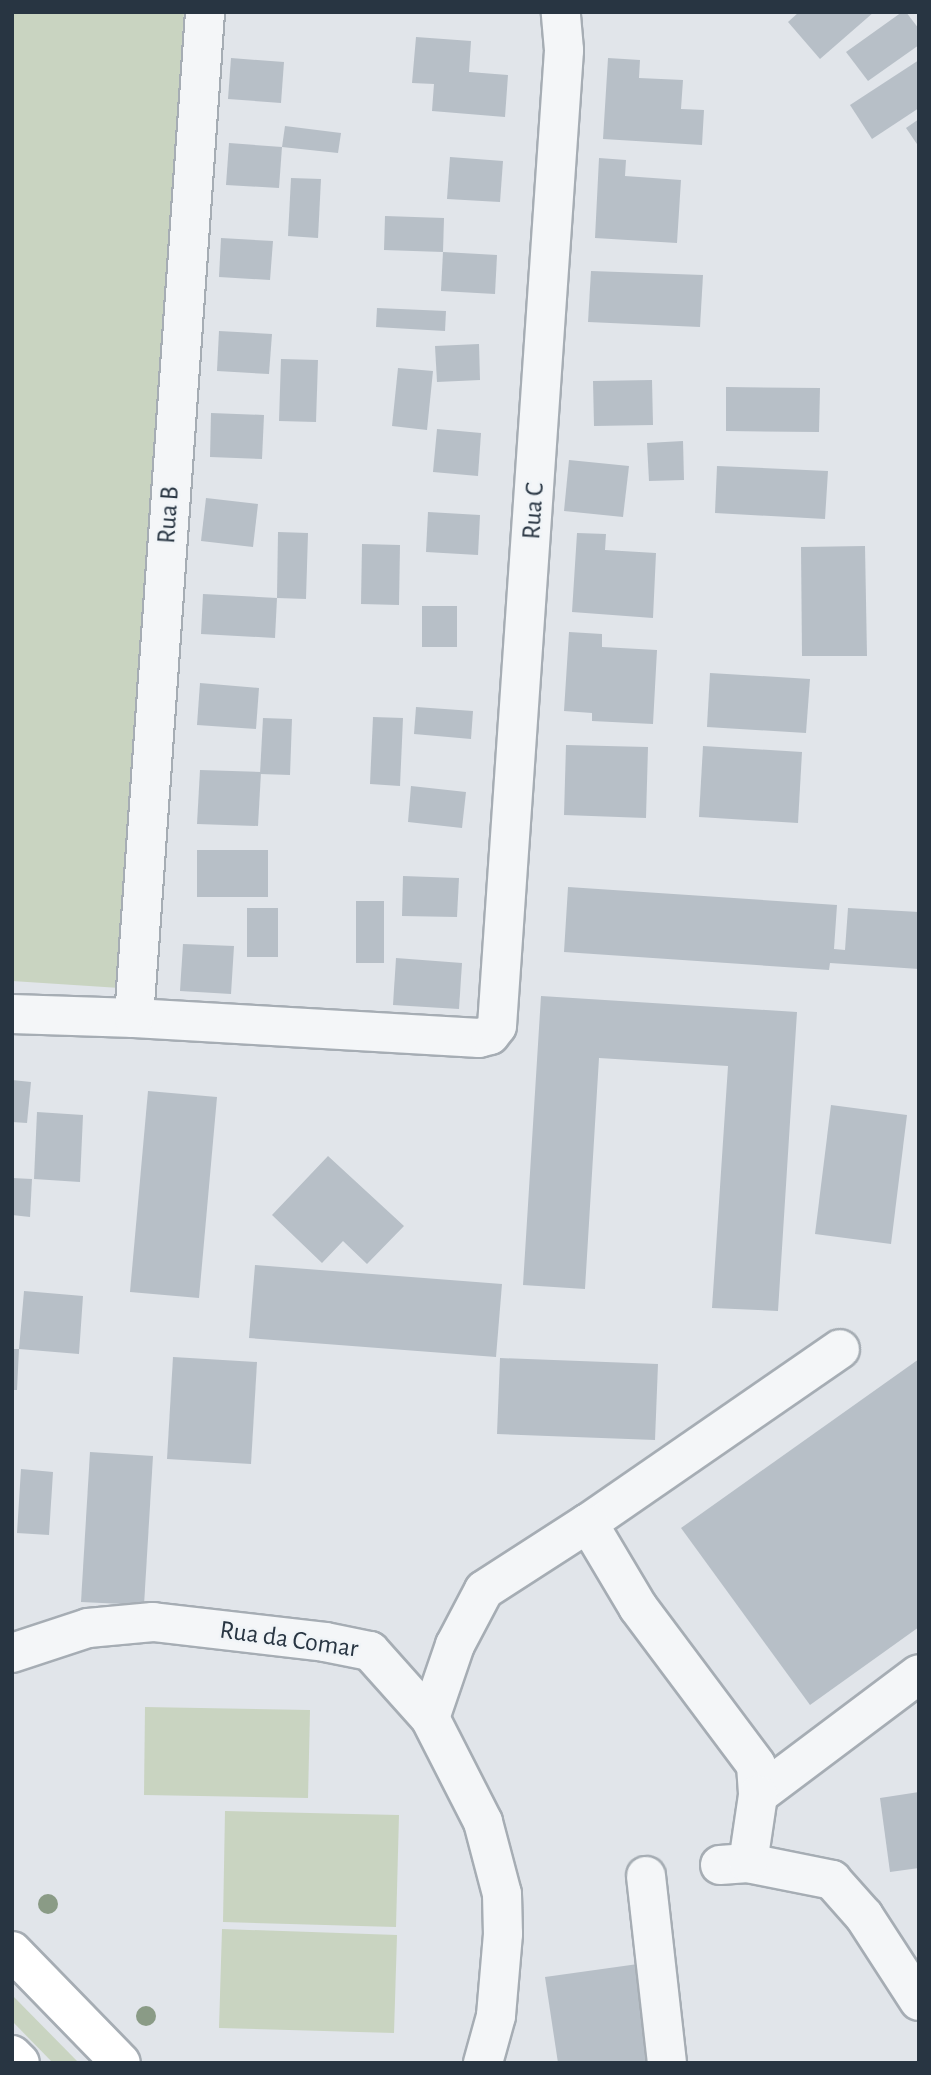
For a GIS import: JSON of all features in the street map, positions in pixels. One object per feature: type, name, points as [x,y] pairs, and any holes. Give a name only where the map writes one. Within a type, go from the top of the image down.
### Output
[{"type":"main road","points":[[12,1951],[121,2063]]},
{"type":"main road","points":[[12,2055],[20,2063]]},
{"type":"street","name":"Rua B","points":[[134,1018],[205,12]]},
{"type":"street","name":"Rua C","points":[[134,1018],[479,1038],[490,1035],[498,1026],[564,50],[561,12]]},
{"type":"street","points":[[12,1014],[134,1018]]},
{"type":"street","points":[[430,1718],[455,1645],[484,1590],[589,1523],[840,1349]]},
{"type":"street","points":[[589,1523],[638,1607],[756,1765],[758,1795],[734,1864],[832,1880],[864,1916],[919,2001]]},
{"type":"street","name":"Rua da Comar","points":[[12,1653],[88,1629],[153,1622],[325,1642],[370,1651],[430,1718],[483,1822],[502,1894],[503,1934],[496,2016],[482,2063]]},
{"type":"street","points":[[758,1795],[919,1674]]},
{"type":"street","points":[[646,1876],[667,2063]]},
{"type":"green space","points":[[12,12],[184,12],[120,988],[12,981]]},
{"type":"green space","points":[[145,1707],[310,1710],[308,1798],[144,1795]]},
{"type":"green space","points":[[225,1811],[399,1815],[396,1927],[223,1922]]},
{"type":"green space","points":[[222,1929],[397,1935],[394,2033],[219,2028]]},
{"type":"green space","points":[[12,1995],[79,2063],[53,2063],[12,2021]]},
{"type":"building","points":[[799,12],[874,12],[820,59],[788,22]]},
{"type":"building","points":[[902,12],[906,12],[919,29],[919,45],[868,81],[846,52]]},
{"type":"building","points":[[416,37],[471,41],[469,72],[508,75],[505,117],[432,111],[434,84],[412,83]]},
{"type":"building","points":[[231,58],[284,62],[281,103],[228,99]]},
{"type":"building","points":[[608,58],[640,60],[639,78],[683,80],[681,109],[704,110],[702,145],[603,139]]},
{"type":"building","points":[[919,60],[919,108],[872,139],[850,105]]},
{"type":"building","points":[[919,119],[919,147],[906,128]]},
{"type":"building","points":[[285,126],[341,133],[338,153],[282,147]]},
{"type":"building","points":[[229,143],[282,147],[279,188],[226,185]]},
{"type":"building","points":[[450,157],[503,161],[500,202],[447,199]]},
{"type":"building","points":[[599,158],[626,160],[625,176],[681,180],[677,243],[595,238]]},
{"type":"building","points":[[291,178],[321,179],[318,238],[288,236]]},
{"type":"building","points":[[385,216],[444,218],[443,252],[384,250]]},
{"type":"building","points":[[221,238],[273,241],[270,280],[219,277]]},
{"type":"building","points":[[443,252],[497,255],[495,294],[441,291]]},
{"type":"building","points":[[591,271],[703,275],[700,327],[588,322]]},
{"type":"building","points":[[377,308],[446,311],[445,331],[376,327]]},
{"type":"building","points":[[219,331],[272,334],[269,374],[217,371]]},
{"type":"building","points":[[479,344],[480,380],[437,382],[435,346]]},
{"type":"building","points":[[281,359],[318,360],[316,422],[279,421]]},
{"type":"building","points":[[398,368],[433,371],[427,430],[392,426]]},
{"type":"building","points":[[652,380],[653,425],[594,426],[593,381]]},
{"type":"building","points":[[726,387],[820,388],[819,432],[726,431]]},
{"type":"building","points":[[211,413],[264,415],[262,459],[210,457]]},
{"type":"building","points":[[437,429],[481,433],[478,476],[433,472]]},
{"type":"building","points":[[683,441],[684,480],[649,481],[647,443]]},
{"type":"building","points":[[569,460],[629,466],[623,517],[564,511]]},
{"type":"building","points":[[717,466],[828,471],[825,519],[715,513]]},
{"type":"building","points":[[206,498],[258,504],[253,547],[201,541]]},
{"type":"building","points":[[428,512],[480,515],[478,555],[426,552]]},
{"type":"building","points":[[278,532],[308,533],[306,599],[277,598]]},
{"type":"building","points":[[577,533],[606,534],[605,550],[656,553],[653,618],[572,612]]},
{"type":"building","points":[[362,544],[400,545],[399,605],[361,604]]},
{"type":"building","points":[[865,546],[867,656],[802,656],[801,547]]},
{"type":"building","points":[[203,594],[277,598],[275,638],[201,634]]},
{"type":"building","points":[[422,606],[457,606],[457,647],[422,647]]},
{"type":"building","points":[[569,632],[602,634],[602,647],[657,650],[653,724],[592,721],[592,713],[564,711]]},
{"type":"building","points":[[710,673],[810,679],[806,733],[707,727]]},
{"type":"building","points":[[200,683],[259,688],[256,729],[197,725]]},
{"type":"building","points":[[416,707],[473,711],[471,739],[414,734]]},
{"type":"building","points":[[373,717],[403,718],[400,786],[370,784]]},
{"type":"building","points":[[263,718],[292,719],[290,775],[260,774]]},
{"type":"building","points":[[566,745],[648,747],[646,818],[564,815]]},
{"type":"building","points":[[703,746],[802,752],[798,823],[699,817]]},
{"type":"building","points":[[200,770],[261,772],[258,826],[197,824]]},
{"type":"building","points":[[411,786],[466,792],[462,828],[408,822]]},
{"type":"building","points":[[197,850],[268,850],[268,897],[197,897]]},
{"type":"building","points":[[403,876],[459,878],[457,917],[402,916]]},
{"type":"building","points":[[568,887],[837,905],[834,949],[845,950],[848,908],[919,912],[919,969],[830,963],[829,970],[564,952]]},
{"type":"building","points":[[356,901],[384,901],[384,963],[356,963]]},
{"type":"building","points":[[247,908],[278,908],[278,957],[247,957]]},
{"type":"building","points":[[183,944],[234,946],[231,994],[180,991]]},
{"type":"building","points":[[396,958],[462,963],[459,1009],[393,1005]]},
{"type":"building","points":[[541,996],[797,1012],[778,1311],[712,1308],[728,1066],[599,1058],[585,1289],[523,1285]]},
{"type":"building","points":[[12,1080],[31,1082],[27,1123],[12,1122]]},
{"type":"building","points":[[148,1091],[217,1097],[199,1298],[130,1292]]},
{"type":"building","points":[[831,1105],[907,1115],[891,1244],[815,1234]]},
{"type":"building","points":[[37,1112],[83,1115],[80,1182],[34,1179]]},
{"type":"building","points":[[328,1156],[404,1226],[367,1264],[343,1241],[322,1263],[272,1215]]},
{"type":"building","points":[[12,1178],[32,1179],[30,1217],[12,1215]]},
{"type":"building","points":[[255,1265],[502,1284],[496,1357],[249,1338]]},
{"type":"building","points":[[24,1291],[83,1296],[79,1354],[19,1349]]},
{"type":"building","points":[[12,1349],[19,1349],[17,1390],[12,1390]]},
{"type":"building","points":[[173,1357],[257,1362],[251,1464],[167,1459]]},
{"type":"building","points":[[500,1358],[658,1364],[655,1440],[497,1434]]},
{"type":"building","points":[[919,1359],[919,1627],[810,1705],[681,1528]]},
{"type":"building","points":[[90,1452],[153,1456],[144,1605],[81,1602]]},
{"type":"building","points":[[21,1469],[53,1472],[49,1535],[17,1533]]},
{"type":"building","points":[[919,1792],[919,1868],[890,1872],[880,1798]]},
{"type":"building","points":[[638,1964],[652,2063],[558,2063],[545,1977]]}]
